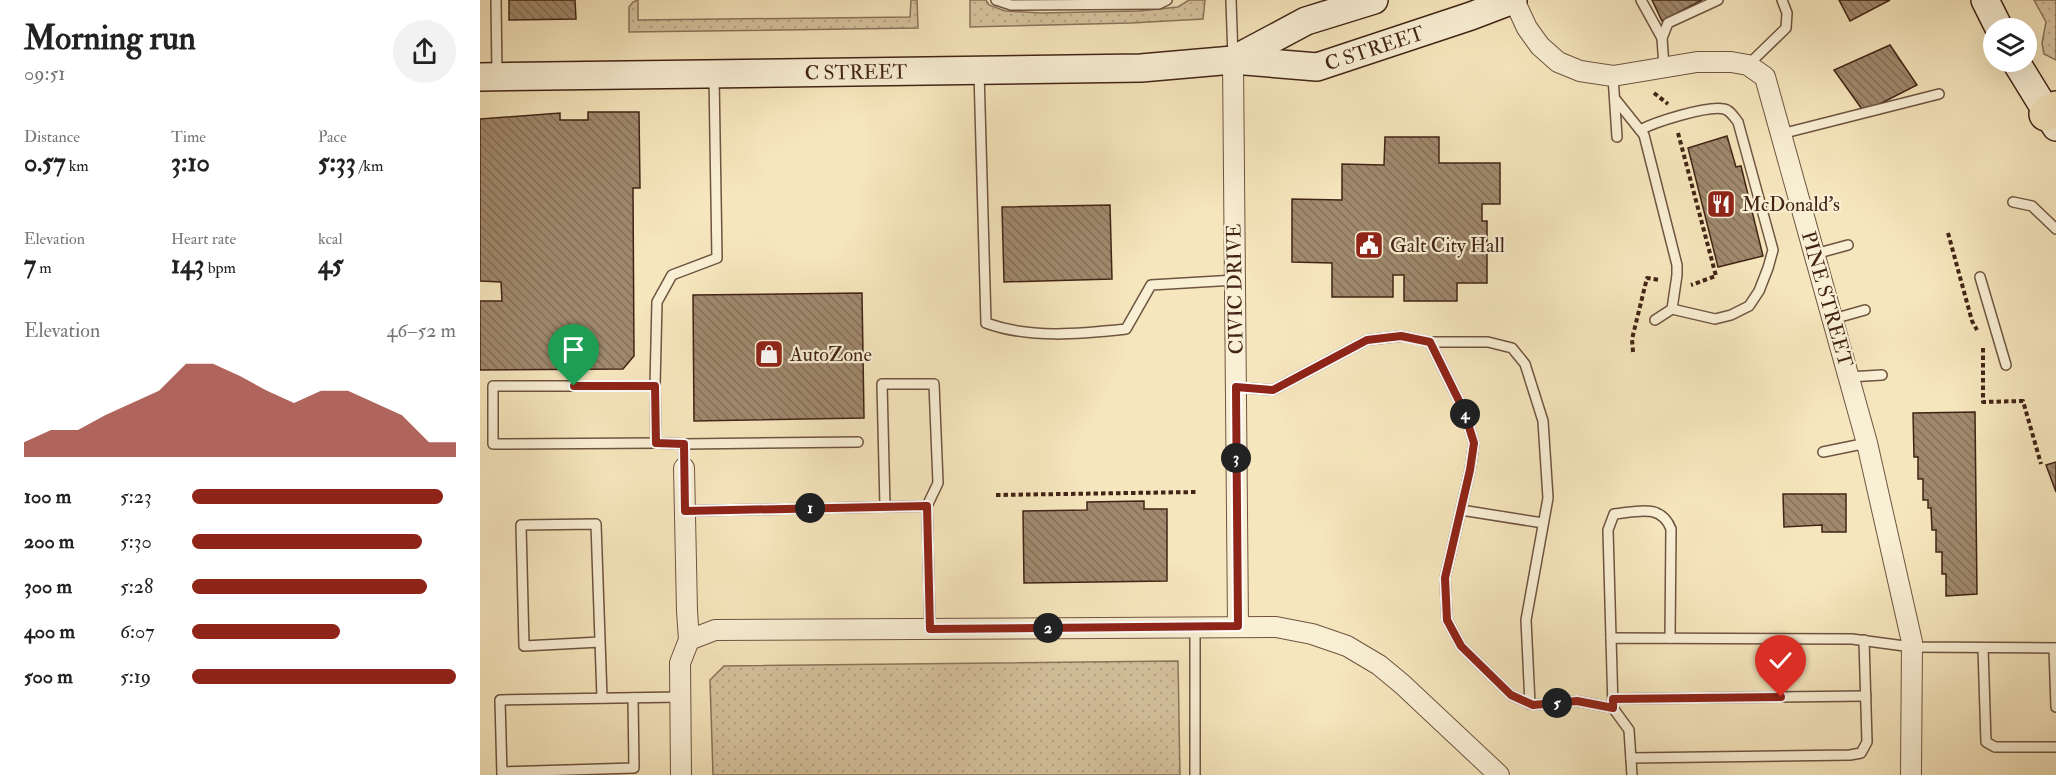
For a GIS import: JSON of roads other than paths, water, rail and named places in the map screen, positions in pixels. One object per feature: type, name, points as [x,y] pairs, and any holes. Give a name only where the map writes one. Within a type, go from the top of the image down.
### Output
[{"type":"street","name":"C STREET","points":[[1233,60],[1306,21],[1374,0]]},
{"type":"street","name":"C STREET","points":[[489,77],[1141,68],[1233,60],[1317,67],[1514,0]]},
{"type":"street","points":[[1514,0],[1527,28],[1540,46],[1558,62],[1580,71],[1613,76],[1697,62],[1731,62],[1748,66]]},
{"type":"street","points":[[1985,0],[1994,18]]},
{"type":"street","name":"CIVIC DRIVE","points":[[1233,60],[1238,626]]},
{"type":"street","name":"PINE STREET","points":[[1748,66],[1765,77],[1867,443],[1912,647],[1911,775]]},
{"type":"street","points":[[2023,72],[2053,116]]},
{"type":"street","points":[[681,775],[680,663],[689,640],[684,468]]},
{"type":"street","points":[[689,640],[715,630],[1195,626],[1285,628],[1347,646],[1379,665],[1401,684],[1481,767],[1499,775]]},
{"type":"lane","points":[[489,77],[496,0]]},
{"type":"lane","points":[[996,0],[1011,5],[1159,4],[1167,0]]},
{"type":"lane","points":[[1231,0],[1233,60]]},
{"type":"lane","points":[[1641,0],[1662,38],[1664,67]]},
{"type":"lane","points":[[1662,38],[1668,23],[1718,0]]},
{"type":"lane","points":[[1748,66],[1786,28],[1787,13],[1782,0]]},
{"type":"lane","points":[[979,70],[986,323],[1005,330],[1067,335],[1126,329],[1151,285],[1235,280]]},
{"type":"lane","points":[[656,443],[657,302],[672,275],[717,258],[714,74]]},
{"type":"lane","points":[[1613,76],[1617,137]]},
{"type":"lane","points":[[1781,134],[1939,94]]},
{"type":"lane","points":[[1616,100],[1644,135],[1677,265],[1672,309]]},
{"type":"lane","points":[[1640,130],[1655,122],[1714,109],[1725,109],[1732,114],[1738,122],[1773,250],[1760,291],[1749,306],[1731,315],[1715,318],[1672,309],[1655,320]]},
{"type":"lane","points":[[2013,202],[2032,206],[2056,229]]},
{"type":"lane","points":[[1815,254],[1848,245]]},
{"type":"lane","points":[[1980,277],[2006,365]]},
{"type":"lane","points":[[1833,319],[1865,310]]},
{"type":"lane","points":[[1236,387],[1273,390],[1367,340],[1401,336],[1430,342],[1488,342],[1512,348],[1526,364],[1543,421],[1548,498],[1526,620],[1530,704]]},
{"type":"lane","points":[[1430,342],[1464,411],[1474,443],[1445,578],[1447,620],[1461,646],[1511,695],[1530,704],[1577,701],[1613,704],[1866,696]]},
{"type":"lane","points":[[1849,377],[1882,375]]},
{"type":"lane","points":[[885,507],[882,384],[934,384],[938,483],[927,506],[930,629]]},
{"type":"lane","points":[[655,386],[493,386],[493,444],[858,442]]},
{"type":"lane","points":[[1823,452],[1867,443]]},
{"type":"lane","points":[[684,444],[684,468]]},
{"type":"lane","points":[[685,511],[927,506]]},
{"type":"lane","points":[[1461,510],[1543,523]]},
{"type":"lane","points":[[1632,775],[1629,730],[1613,704],[1608,530],[1614,514],[1652,510],[1667,519],[1671,529],[1670,638]]},
{"type":"lane","points":[[600,642],[524,646],[521,525],[596,524],[602,698]]},
{"type":"lane","points":[[1195,626],[1195,775]]},
{"type":"lane","points":[[1611,638],[1864,640],[1912,647],[2055,648],[2056,707]]},
{"type":"lane","points":[[1632,758],[1862,753],[1867,742],[1864,640]]},
{"type":"lane","points":[[1983,648],[1986,742],[1995,747],[2056,747]]},
{"type":"lane","points":[[633,698],[634,768],[502,774],[501,700],[680,697]]},
{"type":"place","name":"McDonald's","points":[[1721,204]]},
{"type":"place","name":"Galt City Hall","points":[[1369,245]]},
{"type":"place","name":"AutoZone","points":[[769,354]]}]
